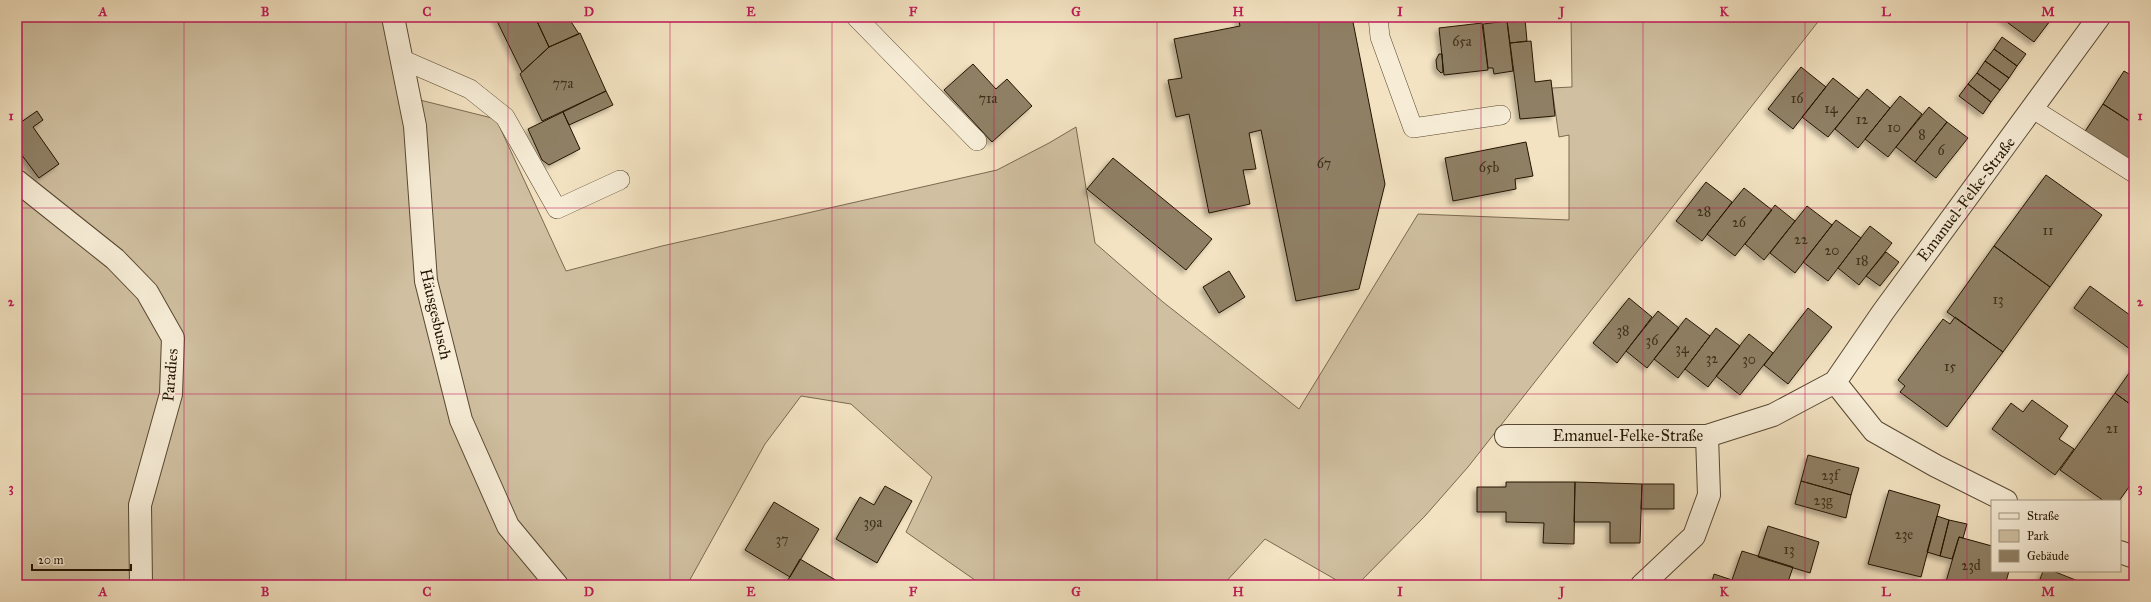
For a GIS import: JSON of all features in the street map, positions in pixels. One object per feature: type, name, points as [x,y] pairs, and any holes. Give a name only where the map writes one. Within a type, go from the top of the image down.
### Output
[{"type":"street","name":"Häusgesbusch","points":[[393,17],[415,126],[426,281],[461,420],[508,526],[557,585]]},
{"type":"street","name":"Emanuel-Felke-Straße","points":[[1506,436],[1707,436],[1773,415],[1835,382],[1883,312],[2033,109],[2098,17]]},
{"type":"street","name":"Paradies","points":[[17,181],[116,259],[147,292],[173,338],[171,394],[140,505],[141,585]]},
{"type":"street","points":[[1835,382],[1874,431],[1936,466],[2004,500]]},
{"type":"street","points":[[1642,585],[1694,536],[1709,495],[1707,436]]},
{"type":"street","points":[[2121,552],[2134,557]]},
{"type":"lane","points":[[856,17],[977,141]]},
{"type":"lane","points":[[1378,17],[1380,37],[1413,128],[1501,115]]},
{"type":"lane","points":[[401,59],[470,89],[505,117],[557,209],[620,180]]},
{"type":"lane","points":[[2033,109],[2134,173]]},
{"type":"green space","points":[[17,17],[397,17],[412,98],[496,119],[566,271],[662,246],[997,170],[1076,127],[1095,243],[1163,302],[1299,409],[1418,214],[1569,220],[1569,135],[1559,137],[1552,88],[1572,87],[1571,17],[1821,18],[1468,467],[1425,516],[1357,585],[1345,585],[1265,539],[1223,585],[982,585],[906,532],[932,477],[851,404],[801,396],[765,444],[687,585],[17,585]]},
{"type":"building","points":[[495,17],[535,17],[549,47],[522,72]]},
{"type":"building","points":[[535,17],[568,17],[579,34],[549,47]]},
{"type":"building","points":[[1238,17],[1352,17],[1385,184],[1359,289],[1296,301],[1261,130],[1249,133],[1256,169],[1243,170],[1250,204],[1209,213],[1189,114],[1176,117],[1168,80],[1182,78],[1174,39],[1240,26]]},
{"type":"building","points":[[2000,17],[2053,17],[2034,42]]},
{"type":"building","points":[[1525,19],[1527,41],[1510,43],[1507,21]]},
{"type":"building","points":[[1507,21],[1513,71],[1494,74],[1493,68],[1488,68],[1483,24]]},
{"type":"building","points":[[1482,23],[1488,70],[1444,75],[1439,28]]},
{"type":"building","points":[[580,33],[606,91],[542,121],[520,74],[549,47]]},
{"type":"building","points":[[2002,37],[2026,54],[2017,66],[1994,49]]},
{"type":"building","points":[[1531,41],[1535,82],[1551,80],[1555,116],[1520,119],[1510,43]]},
{"type":"building","points":[[1994,49],[2017,66],[2009,78],[1985,61]]},
{"type":"building","points":[[1439,54],[1442,54],[1443,72],[1441,73],[1437,69],[1436,60]]},
{"type":"building","points":[[1985,61],[2009,78],[2000,90],[1977,73]]},
{"type":"building","points":[[973,64],[996,89],[1007,79],[1032,106],[992,142],[944,90]]},
{"type":"building","points":[[1801,67],[1826,87],[1793,129],[1768,109]]},
{"type":"building","points":[[2124,71],[2134,77],[2134,124],[2103,104]]},
{"type":"building","points":[[1977,73],[2000,90],[1991,102],[1968,84]]},
{"type":"building","points":[[1833,78],[1859,99],[1828,137],[1802,117]]},
{"type":"building","points":[[1968,84],[1991,102],[1983,114],[1959,96]]},
{"type":"building","points":[[1867,89],[1890,108],[1858,148],[1835,129]]},
{"type":"building","points":[[606,91],[613,105],[569,125],[563,112]]},
{"type":"building","points":[[1900,96],[1922,114],[1888,157],[1865,139]]},
{"type":"building","points":[[2103,104],[2134,124],[2134,165],[2084,133]]},
{"type":"building","points":[[1929,107],[1947,122],[1915,162],[1896,147]]},
{"type":"building","points":[[37,111],[43,120],[33,127],[59,164],[39,178],[21,154],[17,157],[17,125]]},
{"type":"building","points":[[563,112],[580,149],[549,165],[542,160],[528,129]]},
{"type":"building","points":[[1947,122],[1968,138],[1936,178],[1915,162]]},
{"type":"building","points":[[1526,142],[1533,176],[1515,179],[1516,189],[1453,201],[1445,158]]},
{"type":"building","points":[[1113,158],[1212,239],[1186,270],[1087,189]]},
{"type":"building","points":[[2046,175],[2102,215],[2050,287],[1994,246]]},
{"type":"building","points":[[1706,182],[1732,202],[1702,241],[1676,221]]},
{"type":"building","points":[[1744,188],[1772,210],[1735,256],[1707,234]]},
{"type":"building","points":[[1775,205],[1795,221],[1764,260],[1745,244]]},
{"type":"building","points":[[1807,206],[1832,225],[1795,273],[1770,253]]},
{"type":"building","points":[[1836,220],[1861,238],[1828,281],[1803,262]]},
{"type":"building","points":[[1870,226],[1892,243],[1859,285],[1838,268]]},
{"type":"building","points":[[1994,246],[2050,287],[2003,352],[1947,312]]},
{"type":"building","points":[[1886,252],[1899,262],[1880,286],[1866,276]]},
{"type":"building","points":[[1229,271],[1245,297],[1219,313],[1203,287]]},
{"type":"building","points":[[2090,286],[2134,318],[2134,352],[2074,308]]},
{"type":"building","points":[[1629,298],[1652,317],[1617,363],[1593,343]]},
{"type":"building","points":[[1808,308],[1832,327],[1788,384],[1764,365]]},
{"type":"building","points":[[1658,311],[1679,328],[1647,368],[1626,351]]},
{"type":"building","points":[[1955,317],[2003,352],[1947,427],[1900,392],[1905,386],[1898,380],[1943,319],[1950,324]]},
{"type":"building","points":[[1686,318],[1710,336],[1678,378],[1654,359]]},
{"type":"building","points":[[1716,328],[1740,346],[1708,387],[1685,369]]},
{"type":"building","points":[[1749,334],[1773,353],[1740,395],[1716,376]]},
{"type":"building","points":[[2134,366],[2134,407],[2115,393]]},
{"type":"building","points":[[2115,393],[2134,407],[2134,480],[2120,500],[2103,500],[2060,470]]},
{"type":"building","points":[[2032,400],[2068,426],[2059,439],[2074,449],[2055,475],[1992,429],[2011,403],[2023,412]]},
{"type":"building","points":[[1808,455],[1859,468],[1851,495],[1801,481]]},
{"type":"building","points":[[1801,481],[1851,495],[1846,518],[1795,504]]},
{"type":"building","points":[[1506,482],[1575,482],[1574,544],[1543,543],[1544,523],[1506,522],[1506,512],[1477,512],[1477,487],[1506,487]]},
{"type":"building","points":[[1575,482],[1642,484],[1640,543],[1610,543],[1610,522],[1574,522]]},
{"type":"building","points":[[1642,484],[1674,484],[1674,509],[1641,509]]},
{"type":"building","points":[[885,486],[912,501],[877,563],[836,539],[860,497],[874,505]]},
{"type":"building","points":[[1889,490],[1940,505],[1921,577],[1868,564]]},
{"type":"building","points":[[774,502],[819,529],[790,577],[745,550]]},
{"type":"building","points":[[1937,516],[1949,520],[1940,556],[1927,552]]},
{"type":"building","points":[[1949,520],[1967,524],[1963,538],[1959,537],[1952,559],[1940,556]]},
{"type":"building","points":[[1768,526],[1819,542],[1810,573],[1758,557]]},
{"type":"building","points":[[1959,537],[1991,546],[1991,572],[2009,572],[2005,585],[1945,585]]},
{"type":"building","points":[[1742,551],[1793,567],[1787,585],[1748,585],[1732,580]]},
{"type":"building","points":[[800,559],[844,585],[785,585]]},
{"type":"building","points":[[2043,572],[2056,572],[2088,585],[2038,585]]},
{"type":"building","points":[[1714,574],[1732,580],[1748,585],[1711,585]]}]
